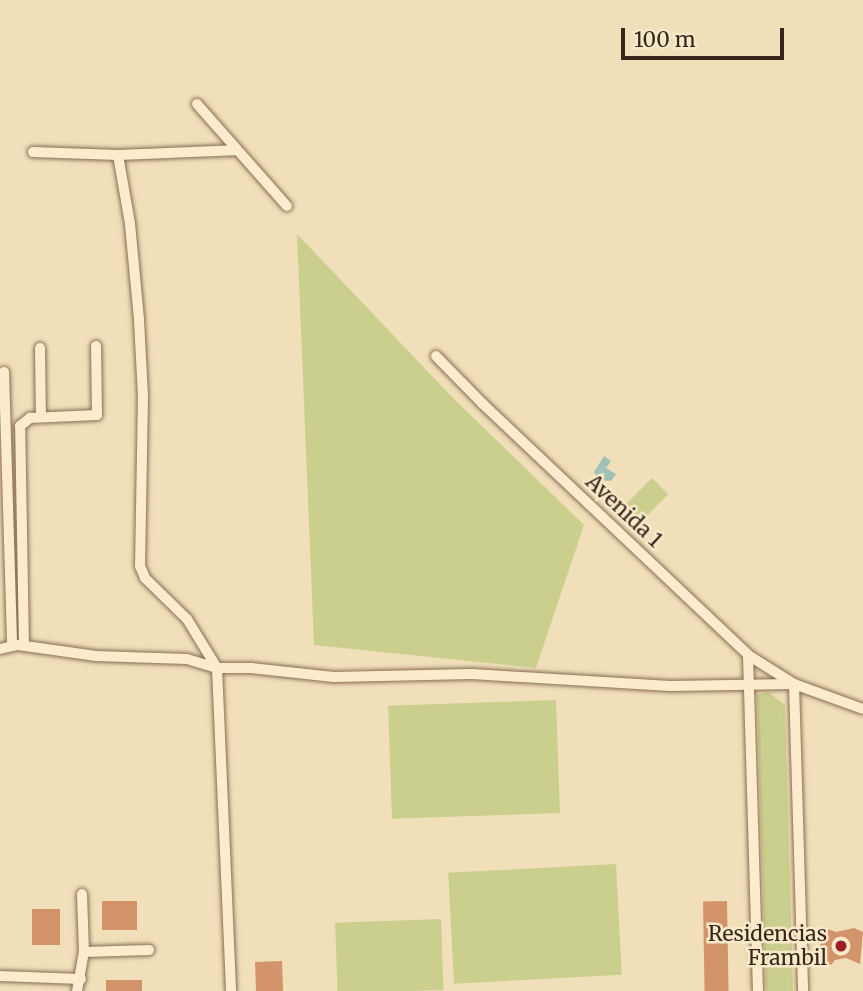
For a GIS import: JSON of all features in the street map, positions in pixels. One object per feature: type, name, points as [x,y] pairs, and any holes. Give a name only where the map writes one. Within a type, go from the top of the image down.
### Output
[{"type":"street","points":[[197,104],[287,206]]},
{"type":"street","points":[[33,152],[118,155],[235,150]]},
{"type":"street","points":[[118,155],[130,224],[139,320],[143,396],[140,566],[145,578],[187,619],[217,668],[231,991]]},
{"type":"street","points":[[96,346],[98,429]]},
{"type":"street","points":[[40,348],[41,416]]},
{"type":"street","name":"Avenida 1","points":[[436,356],[483,404],[748,655],[794,684]]},
{"type":"street","points":[[4,372],[18,646]]},
{"type":"street","points":[[18,646],[20,426],[23,421],[41,416],[97,415]]},
{"type":"street","points":[[0,649],[18,646],[96,656],[187,659],[217,668],[251,668],[354,678],[472,674],[670,686],[794,684],[863,709]]},
{"type":"street","points":[[748,655],[758,991]]},
{"type":"street","points":[[794,684],[803,991]]},
{"type":"street","points":[[77,991],[82,985],[84,952],[82,894]]},
{"type":"street","points":[[84,952],[149,950]]},
{"type":"street","points":[[0,976],[82,985]]},
{"type":"green space","points":[[297,234],[454,399],[584,525],[536,668],[314,645]]},
{"type":"green space","points":[[652,478],[668,494],[640,523],[624,506]]},
{"type":"green space","points":[[768,692],[785,705],[793,991],[766,991],[757,695]]},
{"type":"green space","points":[[556,700],[560,813],[392,819],[388,706]]},
{"type":"green space","points":[[616,864],[622,975],[454,984],[448,873]]},
{"type":"green space","points":[[441,919],[443,990],[337,991],[335,923]]},
{"type":"water","points":[[604,456],[611,461],[606,468],[616,474],[611,481],[599,480],[594,472]]},
{"type":"building","points":[[102,901],[137,901],[137,930],[102,930]]},
{"type":"building","points":[[703,901],[727,901],[729,991],[705,991]]},
{"type":"building","points":[[32,909],[60,909],[60,945],[32,945]]},
{"type":"building","name":"Residencias Frambil","points":[[825,928],[836,932],[854,928],[863,932],[860,964],[846,958],[835,960],[831,965],[821,961],[820,935]]},
{"type":"building","points":[[282,961],[283,991],[256,991],[255,962]]},
{"type":"building","points":[[106,980],[142,980],[142,991],[106,991]]},
{"type":"place","name":"Residencias Frambil","points":[[841,946]]}]
